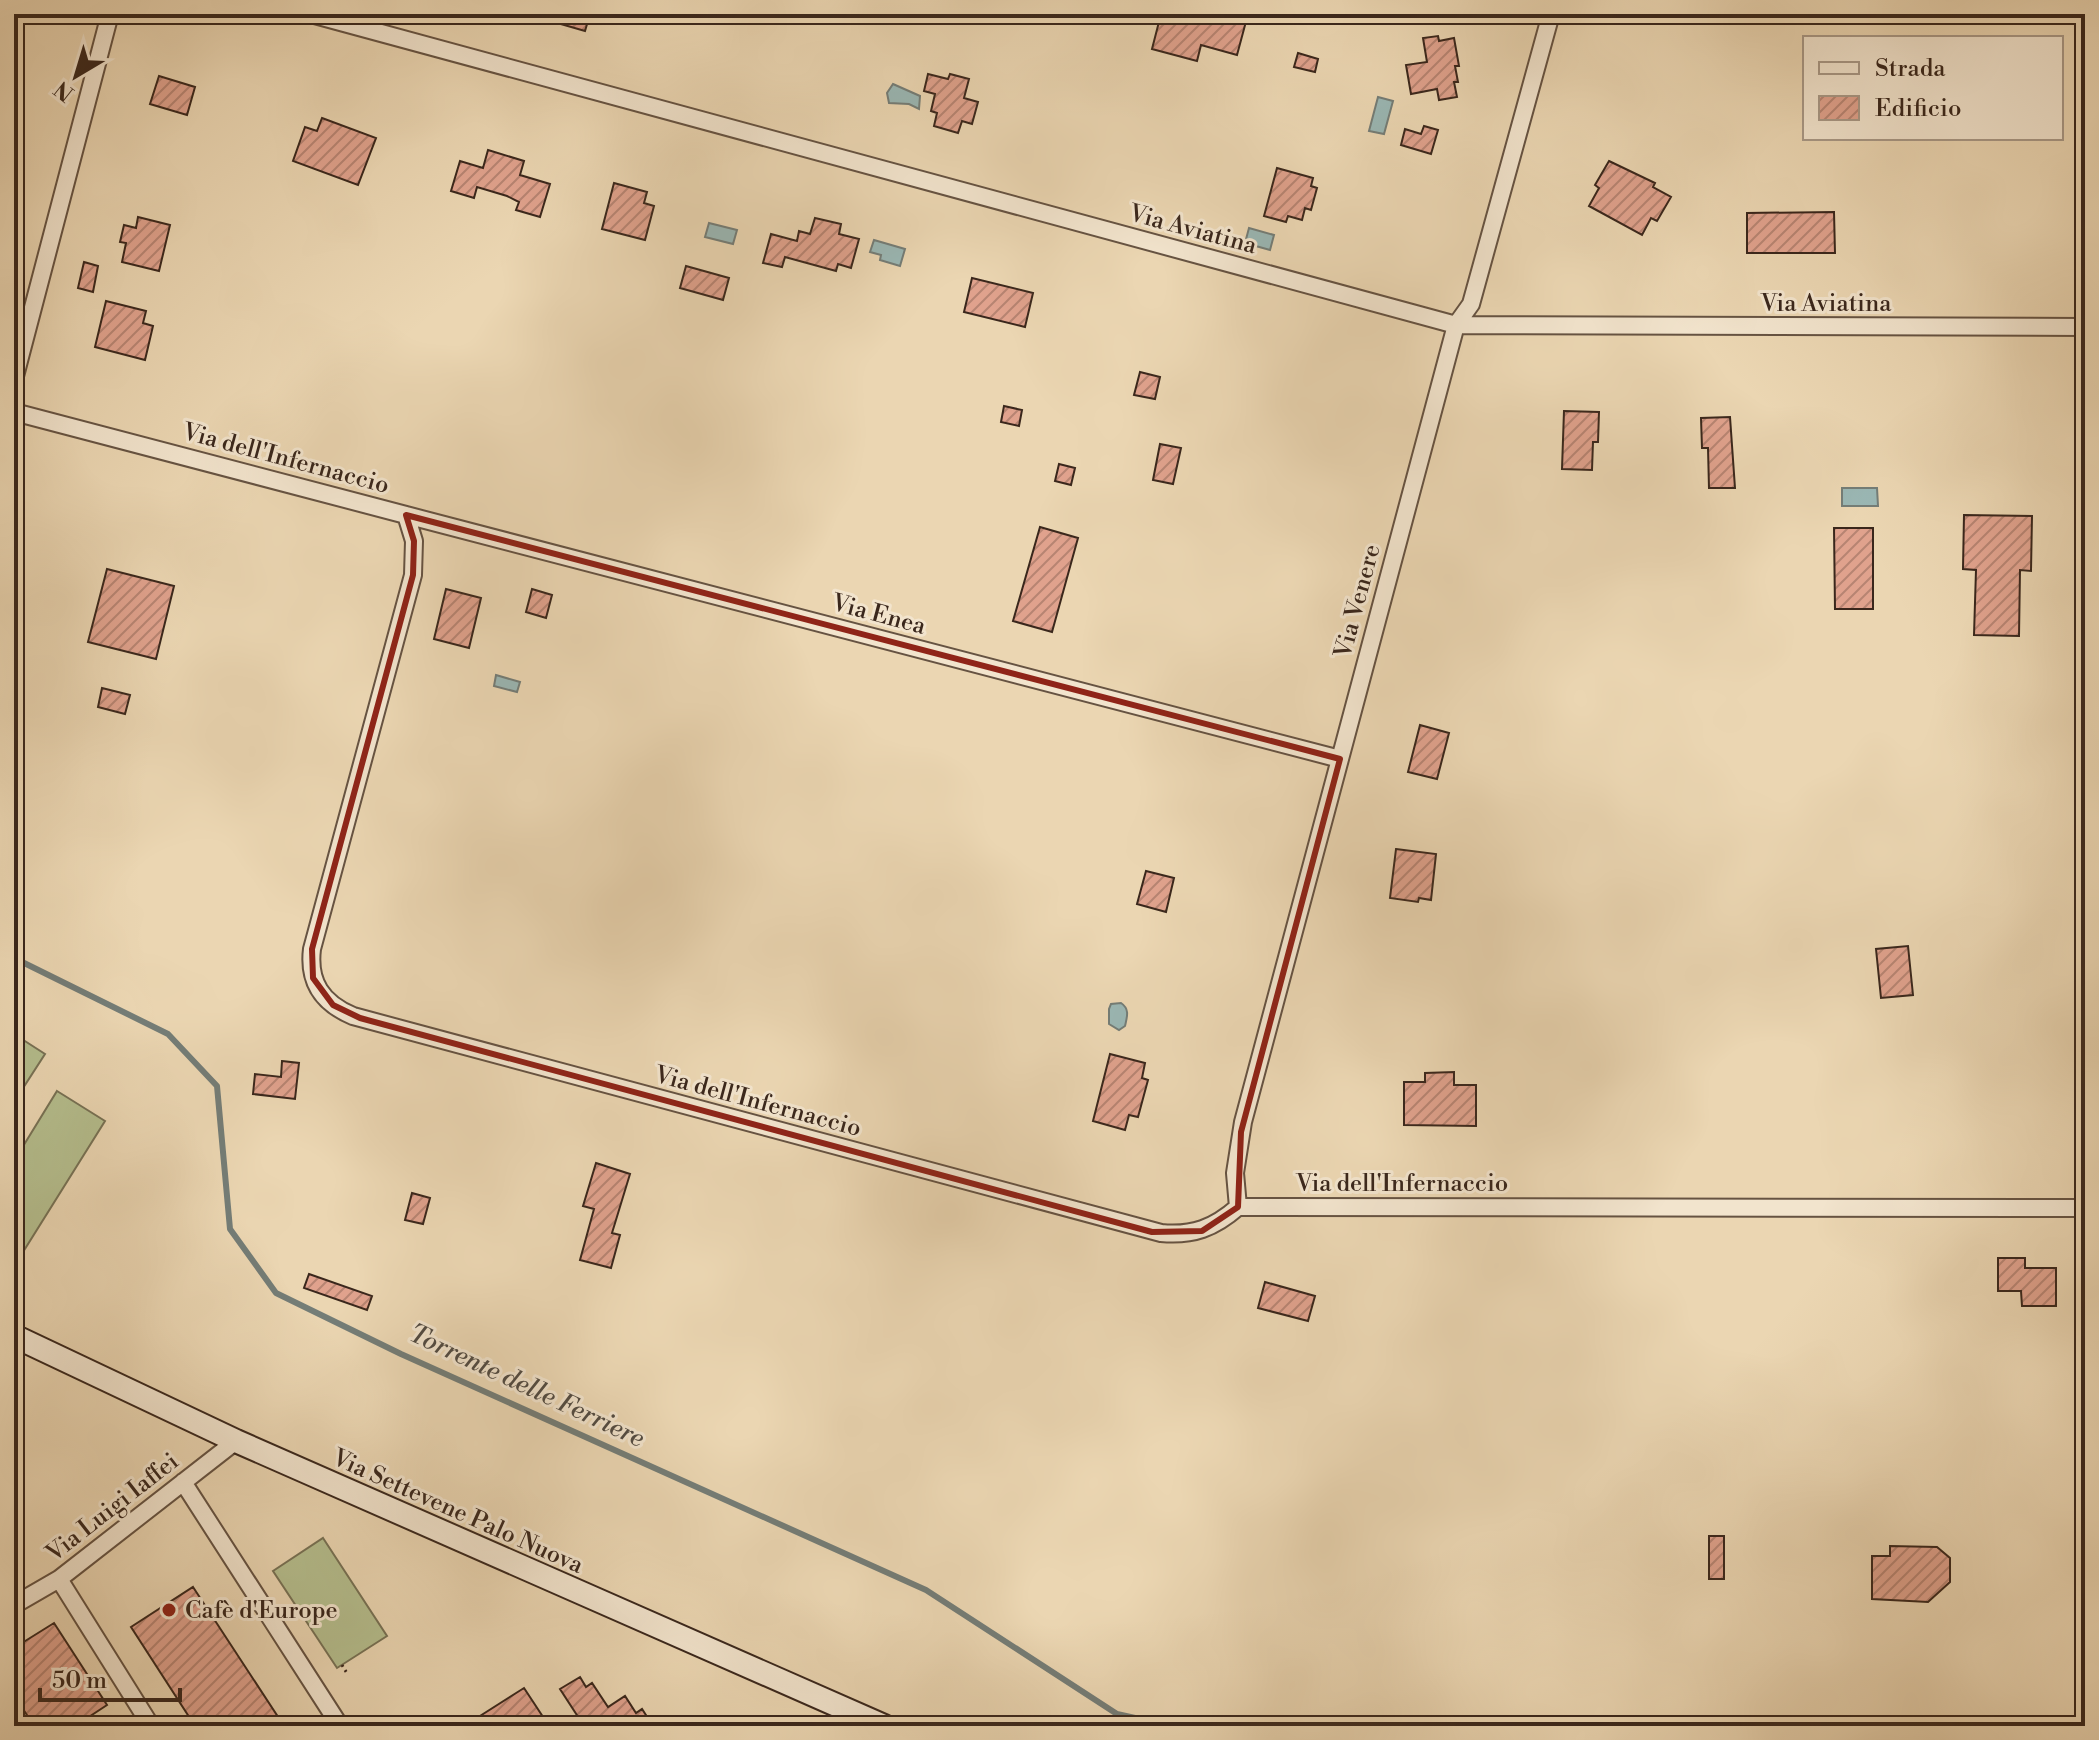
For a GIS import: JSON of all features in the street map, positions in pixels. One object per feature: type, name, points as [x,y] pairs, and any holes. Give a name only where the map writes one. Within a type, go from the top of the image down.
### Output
[{"type":"main road","name":"Via Settevene Palo Nuova","points":[[14,1336],[236,1441],[884,1726]]},
{"type":"street","points":[[14,380],[110,14]]},
{"type":"street","name":"Via Aviatina","points":[[311,14],[1456,325],[2085,327]]},
{"type":"street","name":"Via Venere","points":[[1238,1207],[1235,1173],[1241,1132],[1456,325],[1471,304],[1551,14]]},
{"type":"street","name":"Via dell'Infernaccio","points":[[14,412],[406,515],[414,541],[413,575],[312,949],[313,978],[318,990],[333,1005],[360,1018],[1152,1232],[1178,1234],[1202,1231],[1238,1207],[2085,1208]]},
{"type":"street","name":"Via Enea","points":[[406,515],[1340,759]]},
{"type":"street","name":"Via Luigi Iaffei","points":[[14,1605],[59,1579],[236,1441]]},
{"type":"street","points":[[183,1482],[340,1726]]},
{"type":"street","points":[[59,1579],[151,1726]]},
{"type":"path","points":[[342,1665],[348,1675]]},
{"type":"highlighted area","points":[[406,515],[1340,759],[1241,1132],[1238,1207],[1202,1231],[1152,1232],[360,1018],[333,1005],[313,978],[312,949],[413,575],[414,541]]},
{"type":"green space","points":[[14,1034],[45,1054],[14,1102]]},
{"type":"green space","points":[[57,1091],[105,1121],[18,1260],[14,1257],[14,1161]]},
{"type":"green space","points":[[323,1538],[387,1636],[337,1668],[273,1571]]},
{"type":"water","points":[[893,84],[920,96],[919,109],[909,104],[889,103],[887,93]]},
{"type":"water","points":[[1378,97],[1393,101],[1384,134],[1369,131]]},
{"type":"water","points":[[709,223],[737,230],[733,244],[705,237]]},
{"type":"water","points":[[1249,228],[1274,235],[1270,250],[1245,243]]},
{"type":"water","points":[[874,240],[905,249],[900,266],[880,260],[881,255],[870,252]]},
{"type":"water","points":[[1842,488],[1877,488],[1878,506],[1842,506]]},
{"type":"water","points":[[496,675],[520,682],[517,692],[494,686]]},
{"type":"water","points":[[1121,1003],[1126,1008],[1127,1016],[1125,1026],[1119,1030],[1109,1024],[1109,1009],[1111,1004]]},
{"type":"building","points":[[541,14],[590,14],[585,31],[540,18]]},
{"type":"building","points":[[1161,14],[1248,14],[1237,55],[1201,45],[1197,61],[1152,49]]},
{"type":"building","points":[[1438,36],[1439,41],[1454,38],[1459,66],[1455,66],[1457,97],[1439,100],[1437,89],[1411,94],[1406,65],[1427,62],[1423,38]]},
{"type":"building","points":[[1298,53],[1318,59],[1315,72],[1294,67]]},
{"type":"building","points":[[928,74],[948,79],[950,74],[969,79],[964,98],[978,102],[972,124],[962,121],[958,133],[934,126],[937,113],[931,111],[935,94],[924,91]]},
{"type":"building","points":[[159,76],[195,87],[187,115],[150,104]]},
{"type":"building","points":[[322,118],[376,138],[358,185],[293,161],[305,127],[317,131]]},
{"type":"building","points":[[1424,126],[1438,130],[1431,154],[1401,145],[1405,129],[1421,134]]},
{"type":"building","points":[[488,150],[524,161],[520,175],[550,184],[540,217],[516,210],[519,202],[507,196],[477,187],[474,198],[451,191],[460,161],[483,168]]},
{"type":"building","points":[[1609,161],[1655,183],[1653,187],[1671,197],[1657,221],[1651,218],[1642,235],[1589,206],[1599,188],[1595,185]]},
{"type":"building","points":[[1277,168],[1313,178],[1311,186],[1317,188],[1311,210],[1305,208],[1302,220],[1288,216],[1286,222],[1264,216]]},
{"type":"building","points":[[614,183],[647,192],[644,203],[654,206],[645,240],[602,229]]},
{"type":"building","points":[[1834,212],[1835,253],[1747,253],[1747,213]]},
{"type":"building","points":[[138,217],[170,225],[159,271],[122,262],[126,243],[120,242],[124,225],[136,228]]},
{"type":"building","points":[[815,218],[841,224],[839,234],[859,239],[851,268],[838,264],[836,271],[785,257],[782,267],[763,263],[771,234],[797,241],[799,231],[810,234]]},
{"type":"building","points":[[84,262],[98,266],[93,292],[78,288]]},
{"type":"building","points":[[686,266],[729,278],[723,300],[680,288]]},
{"type":"building","points":[[972,278],[1033,293],[1025,327],[964,312]]},
{"type":"building","points":[[106,301],[146,311],[143,323],[153,326],[145,360],[95,347]]},
{"type":"building","points":[[1140,372],[1160,377],[1155,399],[1134,395]]},
{"type":"building","points":[[1004,406],[1022,410],[1019,426],[1001,422]]},
{"type":"building","points":[[1564,411],[1599,412],[1598,442],[1593,442],[1592,470],[1562,469]]},
{"type":"building","points":[[1730,417],[1735,488],[1709,488],[1708,448],[1702,448],[1701,418]]},
{"type":"building","points":[[1160,444],[1181,448],[1173,484],[1153,480]]},
{"type":"building","points":[[1059,464],[1075,468],[1071,485],[1055,481]]},
{"type":"building","points":[[1964,515],[2032,516],[2031,571],[2020,570],[2019,636],[1974,635],[1976,570],[1963,569]]},
{"type":"building","points":[[1040,527],[1078,538],[1052,632],[1013,621]]},
{"type":"building","points":[[1834,528],[1873,528],[1873,609],[1835,609]]},
{"type":"building","points":[[107,569],[174,586],[156,659],[88,642]]},
{"type":"building","points":[[446,589],[481,598],[469,648],[434,639]]},
{"type":"building","points":[[532,589],[552,595],[546,618],[526,612]]},
{"type":"building","points":[[102,688],[130,695],[125,714],[98,707]]},
{"type":"building","points":[[1420,725],[1449,733],[1437,779],[1408,772]]},
{"type":"building","points":[[1396,849],[1436,854],[1431,900],[1419,898],[1418,902],[1390,898]]},
{"type":"building","points":[[1146,871],[1174,878],[1166,912],[1137,904]]},
{"type":"building","points":[[1908,946],[1913,995],[1881,998],[1876,949]]},
{"type":"building","points":[[1110,1054],[1145,1063],[1142,1078],[1148,1080],[1138,1117],[1129,1115],[1125,1130],[1093,1121]]},
{"type":"building","points":[[282,1061],[299,1063],[295,1099],[253,1094],[255,1074],[281,1077]]},
{"type":"building","points":[[1454,1072],[1454,1085],[1476,1085],[1476,1126],[1404,1125],[1404,1082],[1425,1082],[1425,1073]]},
{"type":"building","points":[[596,1163],[630,1174],[612,1233],[620,1235],[611,1268],[580,1260],[594,1209],[583,1206]]},
{"type":"building","points":[[412,1193],[430,1198],[423,1224],[405,1220]]},
{"type":"building","points":[[1998,1258],[2025,1258],[2025,1268],[2056,1268],[2056,1306],[2022,1306],[2021,1291],[1998,1291]]},
{"type":"building","points":[[309,1274],[372,1296],[367,1310],[304,1288]]},
{"type":"building","points":[[1265,1282],[1315,1296],[1308,1321],[1258,1308]]},
{"type":"building","points":[[1709,1536],[1724,1536],[1724,1579],[1709,1579]]},
{"type":"building","points":[[1890,1546],[1937,1547],[1950,1558],[1950,1582],[1928,1602],[1872,1599],[1872,1556],[1890,1556]]},
{"type":"building","points":[[193,1587],[284,1726],[195,1726],[131,1627]]},
{"type":"building","points":[[54,1623],[107,1705],[75,1726],[34,1726],[14,1695],[14,1648]]},
{"type":"building","points":[[580,1677],[586,1687],[592,1683],[608,1707],[625,1696],[636,1713],[642,1709],[653,1726],[584,1726],[560,1689]]},
{"type":"building","points":[[524,1688],[549,1726],[487,1726],[480,1716]]},
{"type":"waterway","name":"Torrente delle Ferriere","points":[[14,958],[168,1034],[217,1086],[230,1229],[276,1293],[401,1354],[926,1590],[1117,1714],[1171,1726]]},
{"type":"place","name":"Cafè d'Europe","points":[[169,1610]]}]
